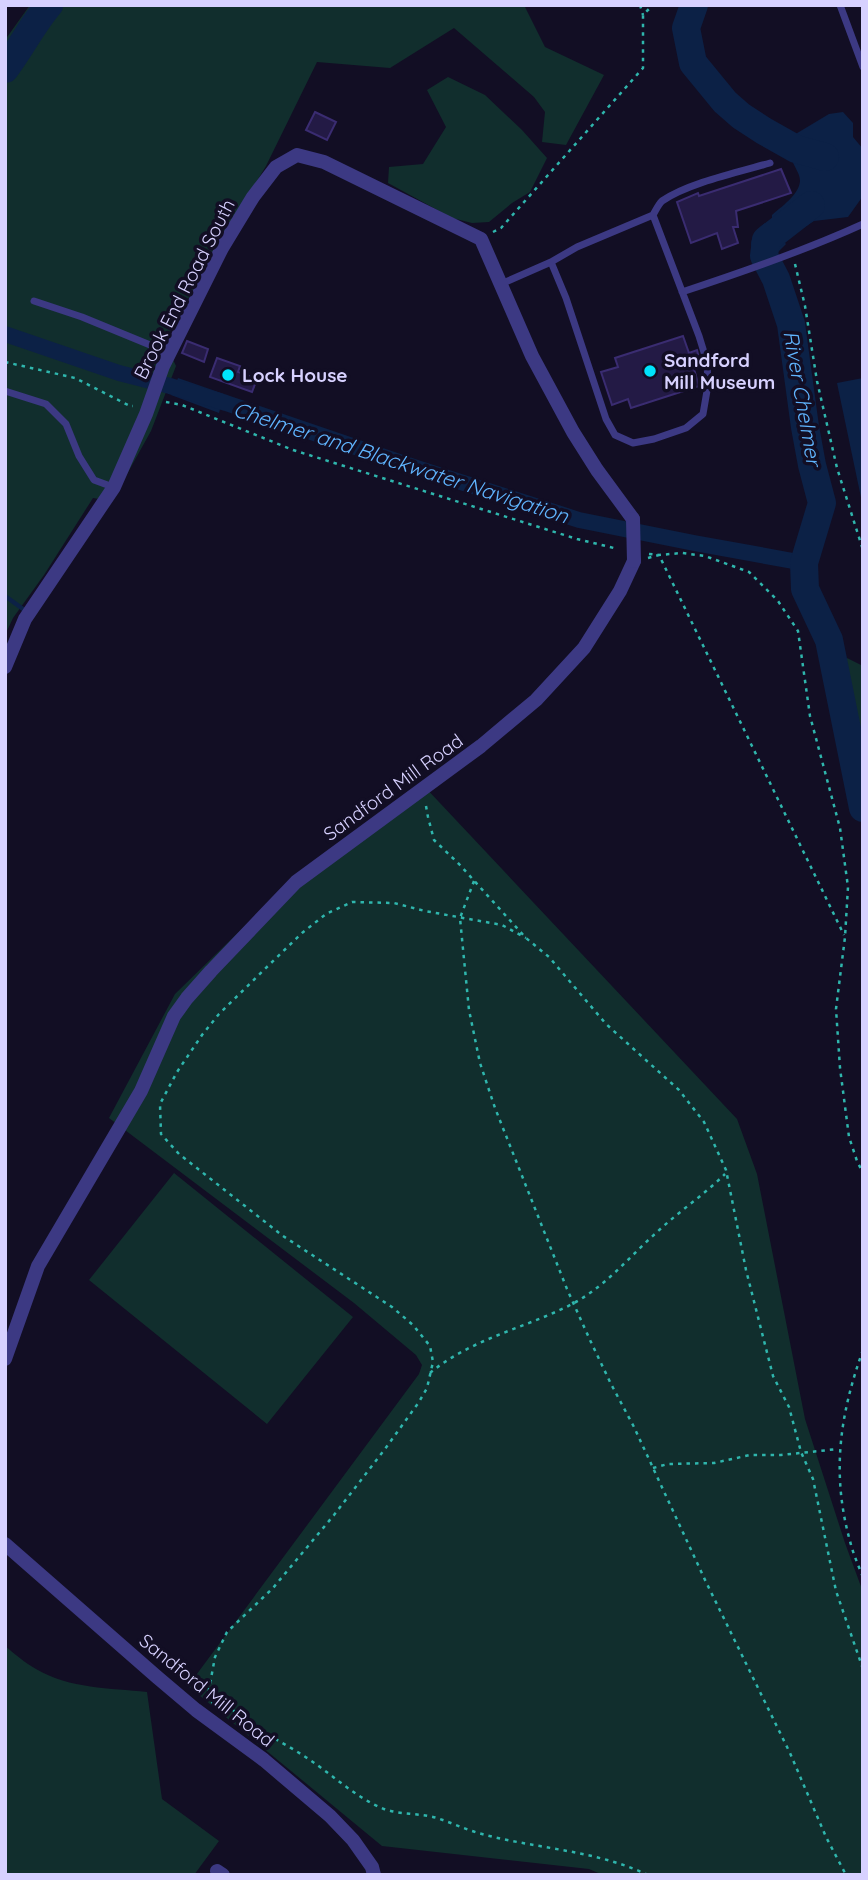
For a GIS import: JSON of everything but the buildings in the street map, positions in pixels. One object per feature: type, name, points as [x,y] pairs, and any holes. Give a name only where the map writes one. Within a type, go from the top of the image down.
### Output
[{"type":"street","name":"Brook End Road South","points":[[5,667],[25,619],[114,487],[166,361],[222,248],[253,197],[276,167],[297,155],[324,162],[481,239]]},
{"type":"street","name":"Sandford Mill Road","points":[[5,1359],[38,1266],[141,1090],[174,1016],[181,1007],[211,971],[296,882],[481,746],[536,700],[584,648],[620,591],[629,556],[633,519],[573,432],[532,356],[481,239]]},
{"type":"street","name":"Sandford Mill Road","points":[[5,1544],[197,1710],[264,1760],[330,1816],[353,1840],[372,1867],[374,1875]]},
{"type":"lane","points":[[840,5],[863,67]]},
{"type":"lane","points":[[500,284],[653,215],[659,203],[678,192],[770,163]]},
{"type":"lane","points":[[551,262],[566,298],[606,419],[615,435],[633,443],[686,428],[703,414],[708,385],[707,362],[653,215]]},
{"type":"lane","points":[[681,292],[793,254],[863,225]]},
{"type":"lane","points":[[34,301],[82,317],[155,347],[166,361]]},
{"type":"lane","points":[[5,391],[46,404],[66,425],[79,456],[94,480],[114,487]]},
{"type":"path","points":[[481,239],[501,228],[643,68],[643,15],[640,5]]},
{"type":"path","points":[[643,15],[653,5]]},
{"type":"path","points":[[793,254],[837,468],[863,550]]},
{"type":"path","points":[[5,362],[75,378],[130,406],[151,399],[182,405],[293,450],[629,556]]},
{"type":"path","points":[[647,554],[682,552],[705,556],[749,572],[778,601],[798,631],[810,716],[841,828],[848,887],[836,1009],[849,1137],[863,1173]]},
{"type":"path","points":[[659,555],[845,937]]},
{"type":"path","points":[[424,786],[434,840],[526,938],[549,957],[606,1024],[679,1090],[704,1122],[727,1173],[758,1320],[773,1376],[789,1406],[801,1452],[813,1479],[836,1591],[863,1669]]},
{"type":"path","points":[[474,880],[460,918],[469,1010],[480,1063],[495,1108],[574,1303],[611,1384],[790,1753],[846,1875]]},
{"type":"path","points":[[526,938],[502,925],[394,903],[352,902],[326,914],[302,933],[219,1014],[177,1072],[160,1104],[161,1134],[179,1154],[283,1236],[392,1307],[413,1325],[430,1346],[433,1362],[427,1388],[385,1449],[273,1588],[227,1632],[215,1657],[207,1703],[225,1702],[255,1727],[323,1768],[354,1793],[386,1810],[435,1818],[483,1835],[599,1857],[626,1864],[648,1875]]},
{"type":"path","points":[[430,1373],[443,1362],[488,1338],[574,1303],[600,1286],[655,1233],[727,1173]]},
{"type":"path","points":[[863,1350],[844,1410],[839,1448],[843,1507],[850,1541],[863,1577]]},
{"type":"path","points":[[653,1468],[668,1464],[714,1463],[750,1455],[781,1455],[839,1448]]},
{"type":"green space","points":[[30,5],[524,5],[545,47],[604,75],[566,145],[542,142],[545,112],[534,97],[454,28],[390,68],[317,62],[266,166],[167,337],[162,336],[176,366],[151,431],[112,501],[93,498],[13,618],[5,635],[5,40]]},
{"type":"green space","points":[[448,77],[485,95],[547,158],[530,192],[489,222],[472,223],[452,218],[388,183],[389,167],[423,164],[446,127],[427,90]]},
{"type":"green space","points":[[847,658],[863,666],[863,762],[840,672]]},
{"type":"green space","points":[[423,785],[737,1119],[757,1174],[805,1419],[863,1592],[863,1875],[603,1875],[589,1869],[382,1846],[188,1686],[419,1374],[422,1365],[416,1355],[354,1303],[109,1118],[175,994],[293,879]]},
{"type":"green space","points":[[174,1173],[353,1317],[267,1424],[89,1280]]},
{"type":"green space","points":[[5,1646],[32,1667],[49,1676],[76,1684],[147,1692],[162,1799],[219,1841],[194,1875],[5,1875]]},
{"type":"water","points":[[843,112],[853,123],[853,137],[863,149],[863,196],[848,217],[814,221],[797,232],[786,235],[772,219],[772,215],[789,200],[799,186],[800,178],[791,158],[789,138],[829,114]]},
{"type":"water","points":[[765,223],[786,244],[775,255],[754,262],[752,240]]},
{"type":"water","points":[[178,378],[224,394],[219,413],[171,395]]},
{"type":"water","points":[[863,378],[863,507],[837,383]]},
{"type":"waterway","name":"River Chelmer","points":[[5,69],[49,5]]},
{"type":"waterway","name":"River Chelmer","points":[[694,5],[686,28],[693,63],[725,102],[741,116],[796,149],[825,157]]},
{"type":"waterway","name":"River Chelmer","points":[[811,205],[766,240],[764,256],[776,279],[791,324],[805,427],[822,503],[804,563],[805,589],[829,640],[863,808]]},
{"type":"waterway","name":"Chelmer and Blackwater Navigation","points":[[5,334],[119,373],[226,403],[579,520],[804,563]]},
{"type":"waterway","points":[[5,596],[23,609]]},
{"type":"place","name":"Sandford Mill Museum","points":[[650,371]]},
{"type":"place","name":"Lock House","points":[[228,375]]}]
